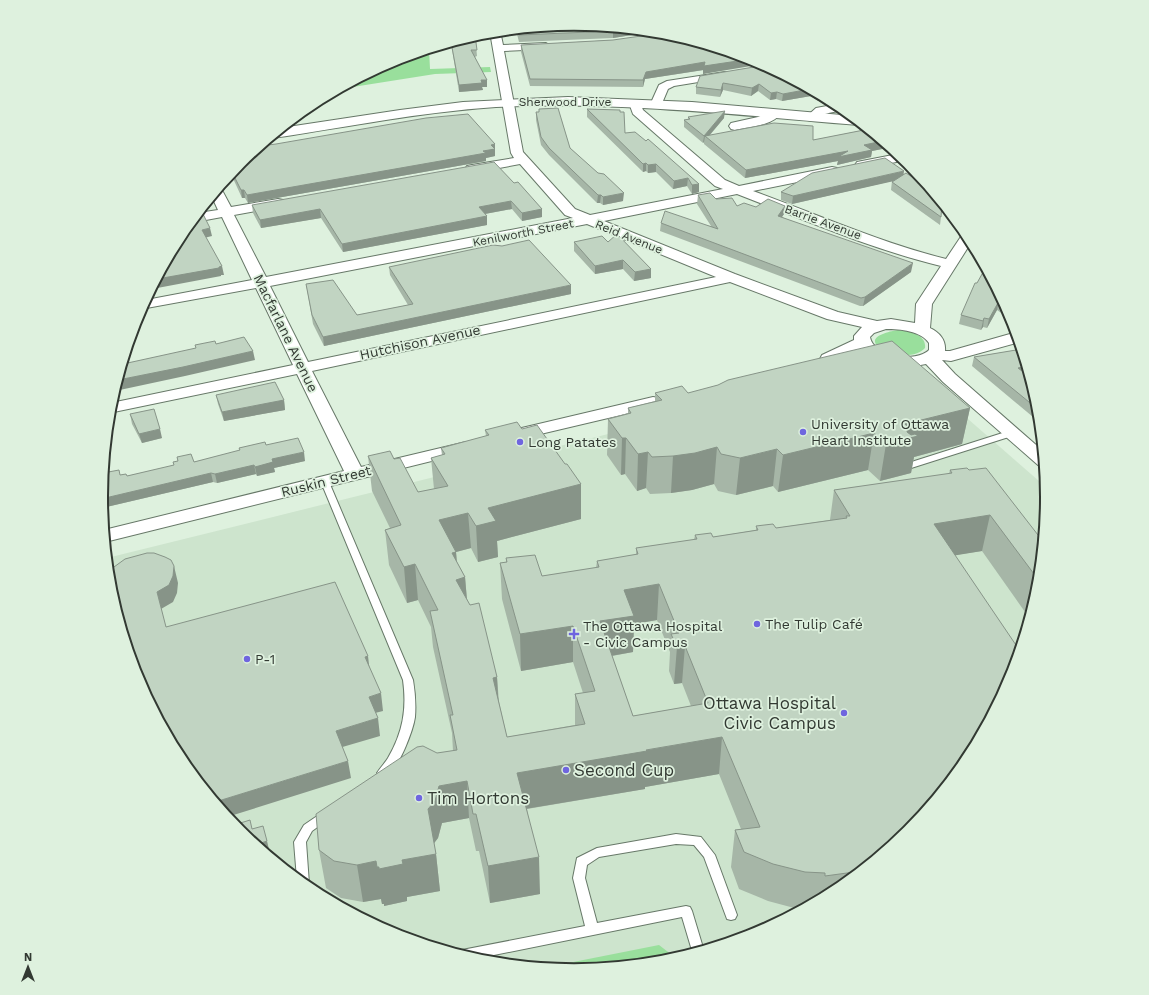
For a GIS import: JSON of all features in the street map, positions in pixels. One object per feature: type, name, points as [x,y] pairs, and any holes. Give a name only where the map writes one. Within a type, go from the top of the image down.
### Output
[{"type":"street","name":"Reid Avenue","points":[[496,38],[517,153],[570,212],[833,316],[881,325],[904,325],[953,343],[981,346]]},
{"type":"street","points":[[498,48],[554,45]]},
{"type":"street","points":[[656,104],[663,87],[671,83],[739,72]]},
{"type":"street","name":"Sherwood Drive","points":[[285,132],[427,110],[507,103],[591,102],[656,104],[848,120]]},
{"type":"street","name":"Barrie Avenue","points":[[635,103],[637,111],[720,183],[840,229],[925,258],[949,264]]},
{"type":"street","points":[[812,117],[820,111],[832,109]]},
{"type":"street","points":[[735,126],[762,120],[774,114]]},
{"type":"street","name":"Kenilworth Street","points":[[151,304],[466,244],[894,158]]},
{"type":"street","points":[[458,171],[522,160]]},
{"type":"street","name":"Macfarlane Avenue","points":[[218,197],[355,474]]},
{"type":"street","points":[[202,216],[293,200]]},
{"type":"street","points":[[949,378],[903,363],[881,358],[820,361],[862,340],[864,333],[870,329],[924,304],[964,242]]},
{"type":"street","name":"Hutchison Avenue","points":[[117,406],[303,366],[714,282],[730,276]]},
{"type":"street","points":[[903,363],[922,361],[931,356],[936,350],[937,345],[925,332],[924,304]]},
{"type":"street","name":"Reid Avenue","points":[[833,316],[862,340],[869,352],[881,358]]},
{"type":"street","points":[[931,356],[951,356],[981,346],[1012,338]]},
{"type":"street","points":[[931,356],[949,378],[1039,457]]},
{"type":"street","name":"Ruskin Street","points":[[110,535],[666,399]]},
{"type":"lane","points":[[905,467],[1012,433]]},
{"type":"lane","points":[[325,482],[405,673],[409,687],[410,722],[406,734],[387,770],[376,780]]},
{"type":"lane","points":[[302,876],[300,848],[302,836],[308,828],[332,811]]},
{"type":"lane","points":[[592,930],[579,878],[581,862],[597,853],[676,839],[697,840],[709,855],[731,915]]},
{"type":"lane","points":[[476,953],[686,911],[697,947]]},
{"type":"shaded area","name":"The Ottawa Hospital - Civic Campus","points":[[875,368],[920,377],[1040,482],[1040,528],[1032,589],[1016,647],[995,700],[853,871],[808,902],[781,916],[724,939],[666,955],[605,963],[544,963],[483,955],[454,948],[425,939],[368,916],[341,902],[291,868],[267,848],[224,805],[204,781],[170,731],[156,704],[133,647],[117,589],[112,557]]},
{"type":"green space","points":[[429,55],[430,69],[490,67],[491,72],[435,74],[353,87],[396,67]]},
{"type":"green space","points":[[898,330],[911,332],[920,336],[925,343],[925,348],[915,354],[903,355],[885,351],[876,344],[875,341],[880,335]]},
{"type":"green space","points":[[659,945],[671,954],[605,963],[565,964]]},
{"type":"building","points":[[544,32],[596,32],[519,35]]},
{"type":"building","points":[[641,36],[666,40],[695,47],[737,61],[704,66],[705,62],[646,72],[643,80],[530,79],[521,45],[613,40]]},
{"type":"building","points":[[476,42],[477,50],[471,50],[487,80],[481,80],[482,83],[459,85],[452,48]]},
{"type":"building","points":[[753,67],[803,90],[783,94],[777,92],[771,93],[759,84],[752,88],[723,83],[721,90],[696,87],[700,76]]},
{"type":"building","points":[[558,108],[570,148],[598,173],[604,174],[624,193],[603,197],[598,195],[549,148],[541,137],[536,112],[539,112],[539,109]]},
{"type":"building","points":[[587,109],[620,110],[620,112],[624,112],[625,133],[635,132],[646,141],[648,139],[699,184],[692,185],[688,178],[674,181],[656,164],[643,164]]},
{"type":"building","points":[[725,111],[704,136],[684,120],[690,119],[688,117]]},
{"type":"building","points":[[468,114],[495,144],[491,145],[495,149],[483,151],[486,153],[247,195],[244,190],[241,190],[235,178],[270,145],[426,118]]},
{"type":"building","points":[[774,123],[813,126],[813,140],[862,130],[876,142],[864,145],[872,150],[838,157],[848,151],[746,170],[705,136]]},
{"type":"building","points":[[885,158],[904,171],[793,196],[781,192],[812,173]]},
{"type":"building","points":[[494,162],[514,183],[518,182],[542,209],[522,213],[511,201],[479,207],[487,216],[342,244],[320,209],[260,220],[252,205]]},
{"type":"building","points":[[906,173],[913,178],[942,210],[941,217],[892,182]]},
{"type":"building","points":[[710,193],[716,199],[732,198],[737,206],[744,203],[756,207],[768,199],[785,206],[778,216],[913,263],[865,297],[861,298],[661,223],[665,211],[718,229],[698,195]]},
{"type":"building","points":[[203,215],[210,228],[202,230],[222,266],[219,268],[163,278],[170,264]]},
{"type":"building","points":[[617,234],[651,269],[635,272],[623,260],[595,266],[574,242],[602,236],[608,242]]},
{"type":"building","points":[[529,240],[571,285],[323,337],[312,315],[306,284],[333,280],[357,315],[413,304],[389,267],[493,245],[502,246]]},
{"type":"building","points":[[983,272],[998,303],[989,319],[984,318],[983,321],[961,315],[975,283],[977,283]]},
{"type":"building","points":[[244,337],[253,351],[124,379],[128,363],[196,348],[195,345],[215,341],[216,344]]},
{"type":"building","points":[[892,341],[970,408],[905,424],[908,427],[907,432],[911,435],[915,434],[918,436],[886,444],[874,433],[783,455],[777,449],[740,458],[721,454],[717,447],[695,453],[673,456],[652,457],[648,452],[638,454],[626,438],[622,438],[608,419],[631,413],[628,408],[662,400],[655,393],[682,386],[688,393],[718,385],[728,380]]},
{"type":"building","points":[[1017,350],[1022,367],[1018,368],[1024,372],[1032,404],[974,357]]},
{"type":"building","points":[[275,382],[284,400],[222,412],[216,395]]},
{"type":"building","points":[[154,409],[160,429],[139,434],[130,414]]},
{"type":"building","name":"Ottawa Hospital Civic Campus","points":[[517,422],[522,429],[537,425],[581,484],[488,508],[496,521],[476,526],[468,513],[439,520],[456,552],[452,553],[465,577],[456,580],[470,605],[479,603],[497,677],[493,678],[507,737],[585,724],[575,694],[595,691],[573,626],[520,634],[500,563],[507,562],[506,558],[535,555],[542,576],[599,567],[597,561],[638,554],[636,548],[697,539],[695,535],[711,533],[713,537],[758,530],[756,526],[773,524],[776,528],[847,518],[846,516],[850,516],[834,490],[952,473],[950,470],[967,468],[969,470],[986,468],[1039,535],[1034,574],[990,515],[934,524],[1016,646],[993,704],[979,731],[945,781],[925,805],[882,848],[852,872],[825,876],[825,873],[805,872],[773,864],[744,852],[735,830],[760,827],[722,737],[517,773],[539,857],[488,866],[476,814],[473,814],[467,781],[439,786],[435,801],[428,809],[436,854],[402,860],[403,864],[379,869],[376,861],[357,865],[334,861],[319,850],[316,814],[417,747],[423,746],[437,753],[457,750],[450,715],[453,715],[430,611],[438,610],[415,564],[404,567],[385,530],[401,525],[368,456],[390,451],[394,459],[400,458],[418,492],[448,486],[431,458],[445,454],[441,448],[489,435],[485,430]],"holes":[[[659,584],[679,633],[671,634],[677,647],[685,646],[708,703],[633,716],[600,621],[634,616],[624,590]]]},
{"type":"building","points":[[298,438],[304,452],[272,459],[273,462],[255,467],[254,465],[215,474],[211,473],[108,497],[109,472],[119,470],[120,475],[126,474],[127,476],[174,465],[173,462],[178,461],[177,457],[191,454],[194,462],[240,450],[239,448],[265,442],[266,445]]},
{"type":"building","points":[[147,553],[154,553],[171,560],[174,566],[173,576],[169,585],[157,592],[166,627],[335,582],[368,656],[365,657],[381,693],[369,697],[378,718],[336,731],[348,761],[220,800],[204,781],[170,731],[144,676],[124,618],[117,589],[113,567],[125,559]]},
{"type":"building","points":[[250,820],[252,829],[263,826],[267,841],[262,843],[241,823]]},
{"type":"place","name":"University of Ottawa Heart Institute","points":[[803,432]]},
{"type":"place","name":"Long Patates","points":[[520,442]]},
{"type":"place","name":"The Tulip Café","points":[[757,624]]},
{"type":"place","name":"The Ottawa Hospital - Civic Campus","points":[[574,634]]},
{"type":"place","name":"P-1","points":[[247,659]]},
{"type":"place","name":"Ottawa Hospital Civic Campus","points":[[844,713]]},
{"type":"place","name":"Second Cup","points":[[566,770]]},
{"type":"place","name":"Tim Hortons","points":[[419,798]]}]
